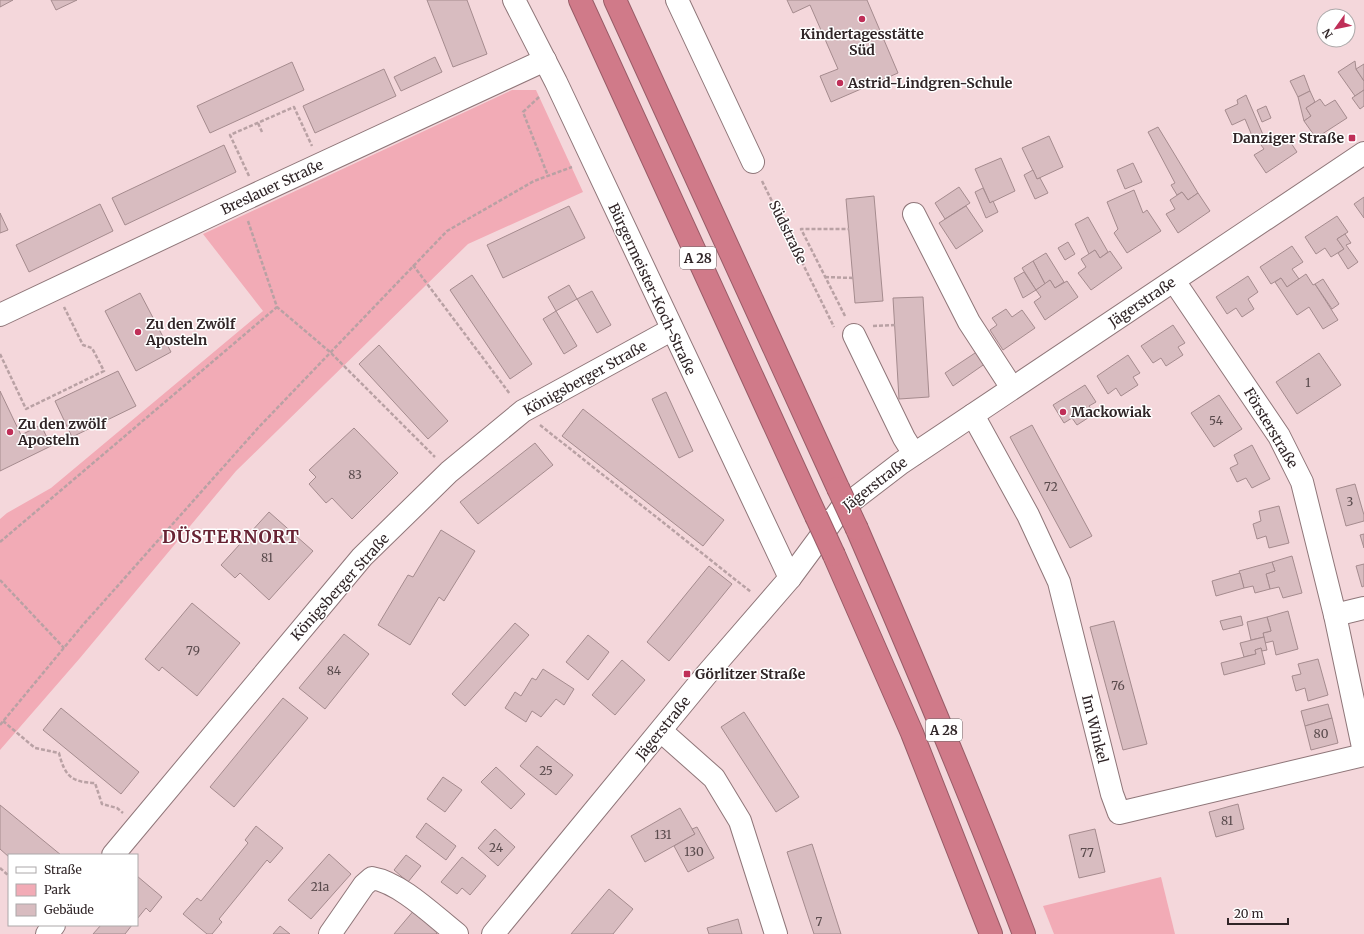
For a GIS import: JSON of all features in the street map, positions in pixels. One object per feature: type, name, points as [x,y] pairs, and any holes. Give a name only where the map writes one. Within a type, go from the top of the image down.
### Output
[{"type":"highway","name":"A 28","points":[[580,0],[834,555],[912,734],[991,934]]},
{"type":"highway","name":"A 28","points":[[615,0],[857,529],[938,717],[1024,934]]},
{"type":"street","name":"Bürgermeister-Koch-Straße","points":[[514,0],[556,82],[671,330],[790,578]]},
{"type":"street","points":[[677,0],[753,162]]},
{"type":"street","name":"Breslauer Straße","points":[[0,315],[249,197],[545,60]]},
{"type":"street","name":"Jägerstraße","points":[[493,934],[706,675],[790,578],[841,509],[914,454],[1364,153]]},
{"type":"street","points":[[914,214],[969,322],[1012,388]]},
{"type":"street","name":"Försterstraße","points":[[1174,281],[1279,436],[1302,482],[1335,615],[1364,753]]},
{"type":"street","name":"Königsberger Straße","points":[[114,854],[362,557],[449,472],[523,411],[671,330]]},
{"type":"street","points":[[846,334],[914,454]]},
{"type":"street","name":"Im Winkel","points":[[973,414],[1028,515],[1059,582],[1118,813],[1364,753]]},
{"type":"street","points":[[1335,615],[1364,608]]},
{"type":"street","points":[[661,731],[714,778],[740,821],[776,934]]},
{"type":"street","points":[[330,934],[364,885],[372,878],[382,879],[409,896],[457,934]]},
{"type":"street","points":[[47,934],[53,926]]},
{"type":"path","points":[[548,176],[523,112],[556,82]]},
{"type":"path","points":[[320,164],[294,107],[230,135],[249,197],[277,307],[330,352],[449,472]]},
{"type":"path","points":[[258,123],[262,132]]},
{"type":"path","points":[[0,725],[64,648],[258,428],[447,231],[534,181],[592,160]]},
{"type":"path","name":"Südstraße","points":[[753,162],[846,334]]},
{"type":"path","points":[[846,334],[826,277],[801,229],[849,229]]},
{"type":"path","points":[[413,265],[523,411],[767,604]]},
{"type":"path","points":[[826,277],[853,278]]},
{"type":"path","points":[[0,354],[26,409],[104,371],[92,348],[83,345],[55,289]]},
{"type":"path","points":[[0,542],[277,307]]},
{"type":"path","points":[[0,580],[64,648]]},
{"type":"path","points":[[3,721],[35,748],[60,753],[62,764],[69,777],[80,782],[95,783],[102,804],[117,808],[138,826]]},
{"type":"path","points":[[0,868],[8,875]]},
{"type":"green space","points":[[512,90],[536,90],[583,192],[468,244],[236,471],[80,658],[0,750],[0,519],[7,513],[51,488],[263,311],[203,234]]},
{"type":"green space","points":[[1161,877],[1175,934],[1054,934],[1043,906]]},
{"type":"building","points":[[0,0],[13,0],[0,7]]},
{"type":"building","points":[[51,0],[77,0],[56,10]]},
{"type":"building","points":[[427,0],[467,0],[487,54],[453,67]]},
{"type":"building","points":[[787,0],[867,0],[898,73],[831,102],[820,76],[838,69],[810,5],[793,13]]},
{"type":"building","points":[[435,57],[442,72],[401,91],[394,77]]},
{"type":"building","points":[[1355,61],[1356,69],[1364,81],[1364,90],[1355,96],[1338,72]]},
{"type":"building","points":[[292,62],[304,90],[210,133],[197,106]]},
{"type":"building","points":[[1364,64],[1364,81],[1356,69]]},
{"type":"building","points":[[384,69],[396,96],[315,133],[303,106]]},
{"type":"building","points":[[1304,75],[1310,91],[1298,97],[1290,81]]},
{"type":"building","points":[[1364,90],[1364,106],[1360,109],[1352,98]]},
{"type":"building","points":[[1310,91],[1315,102],[1306,108],[1311,116],[1304,121],[1298,97]]},
{"type":"building","points":[[1246,95],[1264,137],[1255,143],[1245,119],[1232,125],[1225,110],[1238,104],[1237,100]]},
{"type":"building","points":[[1320,99],[1325,106],[1335,100],[1347,118],[1316,138],[1304,121],[1311,116],[1306,108]]},
{"type":"building","points":[[1266,106],[1271,118],[1262,122],[1257,110]]},
{"type":"building","points":[[1158,127],[1198,193],[1188,200],[1182,192],[1177,195],[1171,185],[1175,183],[1148,132]]},
{"type":"building","points":[[1270,133],[1275,141],[1285,134],[1297,152],[1266,173],[1254,155],[1264,149],[1258,141]]},
{"type":"building","points":[[1049,136],[1063,167],[1037,179],[1022,148]]},
{"type":"building","points":[[224,145],[236,172],[125,225],[112,198]]},
{"type":"building","points":[[1001,158],[1015,191],[990,203],[975,169]]},
{"type":"building","points":[[1133,163],[1142,182],[1125,189],[1117,170]]},
{"type":"building","points":[[1033,170],[1037,179],[1040,178],[1048,193],[1035,199],[1024,175]]},
{"type":"building","points":[[959,187],[970,203],[945,219],[935,203]]},
{"type":"building","points":[[983,188],[990,203],[993,201],[998,212],[986,218],[975,192]]},
{"type":"building","points":[[1134,190],[1143,213],[1147,210],[1161,231],[1127,253],[1114,233],[1118,229],[1107,202]]},
{"type":"building","points":[[1182,192],[1188,200],[1198,193],[1210,211],[1178,233],[1166,214],[1175,209],[1170,200]]},
{"type":"building","points":[[874,196],[883,301],[855,303],[846,199]]},
{"type":"building","points":[[1364,197],[1364,218],[1354,204]]},
{"type":"building","points":[[100,204],[113,231],[29,272],[16,245]]},
{"type":"building","points":[[569,206],[585,238],[503,278],[487,245]]},
{"type":"building","points":[[966,206],[983,231],[956,249],[939,223]]},
{"type":"building","points":[[0,213],[8,230],[0,233]]},
{"type":"building","points":[[1337,216],[1348,232],[1337,239],[1344,249],[1331,257],[1325,248],[1316,254],[1305,237]]},
{"type":"building","points":[[1088,217],[1108,252],[1100,258],[1095,250],[1089,254],[1075,224]]},
{"type":"building","points":[[1345,234],[1351,243],[1346,245],[1358,262],[1348,269],[1338,253],[1344,249],[1337,239]]},
{"type":"building","points":[[1068,242],[1075,254],[1065,260],[1058,248]]},
{"type":"building","points":[[1292,246],[1303,262],[1292,269],[1299,279],[1287,287],[1281,278],[1271,284],[1260,267]]},
{"type":"building","points":[[1095,250],[1100,258],[1110,251],[1122,268],[1091,290],[1078,273],[1086,267],[1081,259]]},
{"type":"building","points":[[1046,253],[1064,282],[1055,288],[1050,280],[1045,284],[1033,261]]},
{"type":"building","points":[[1033,261],[1045,284],[1036,290],[1022,268]]},
{"type":"building","points":[[1024,272],[1036,290],[1023,298],[1014,278]]},
{"type":"building","points":[[1306,274],[1313,285],[1315,284],[1338,320],[1323,329],[1309,307],[1297,315],[1275,282],[1281,278],[1287,287]]},
{"type":"building","points":[[472,275],[532,364],[510,379],[450,290]]},
{"type":"building","points":[[1248,276],[1258,292],[1248,299],[1254,309],[1242,317],[1236,308],[1227,314],[1216,297]]},
{"type":"building","points":[[1323,279],[1339,304],[1332,309],[1315,284]]},
{"type":"building","points":[[1050,280],[1055,288],[1067,281],[1078,297],[1045,320],[1034,302],[1041,297],[1036,290]]},
{"type":"building","points":[[569,285],[577,299],[556,311],[548,297]]},
{"type":"building","points":[[592,291],[611,325],[597,333],[577,299]]},
{"type":"building","name":"Zu den Zwölf Aposteln","points":[[140,293],[171,352],[136,371],[105,311]]},
{"type":"building","points":[[923,297],[929,397],[899,399],[893,298]]},
{"type":"building","points":[[1006,309],[1012,317],[1022,310],[1035,328],[1003,350],[990,330],[997,325],[992,318]]},
{"type":"building","points":[[556,311],[577,346],[564,354],[543,319]]},
{"type":"building","points":[[1173,325],[1185,343],[1178,347],[1183,355],[1166,366],[1161,358],[1153,363],[1141,346]]},
{"type":"building","points":[[379,345],[448,421],[428,439],[359,364]]},
{"type":"building","points":[[978,351],[986,363],[953,386],[945,373]]},
{"type":"building","points":[[1319,353],[1341,385],[1297,414],[1276,382]]},
{"type":"building","points":[[1128,355],[1140,373],[1133,377],[1138,385],[1121,396],[1116,388],[1108,394],[1097,376]]},
{"type":"building","points":[[118,371],[136,406],[72,437],[55,401]]},
{"type":"building","points":[[1085,385],[1096,402],[1089,406],[1094,414],[1077,425],[1072,418],[1064,423],[1053,405]]},
{"type":"building","name":"Zu den zwölf Aposteln","points":[[0,391],[21,435],[41,425],[51,446],[0,471]]},
{"type":"building","points":[[666,392],[693,451],[679,458],[652,399]]},
{"type":"building","points":[[1219,395],[1242,429],[1214,447],[1191,413]]},
{"type":"building","points":[[583,409],[724,520],[703,546],[562,436]]},
{"type":"building","points":[[1032,425],[1092,536],[1070,548],[1010,437]]},
{"type":"building","points":[[354,428],[398,473],[352,519],[332,498],[326,503],[309,484],[316,477],[309,470]]},
{"type":"building","points":[[535,443],[553,465],[478,524],[460,502]]},
{"type":"building","points":[[1252,445],[1270,479],[1252,488],[1246,478],[1237,482],[1230,468],[1238,464],[1234,455]]},
{"type":"building","points":[[1355,484],[1364,515],[1364,521],[1346,526],[1336,489]]},
{"type":"building","points":[[1279,506],[1289,543],[1269,548],[1266,536],[1257,539],[1253,524],[1261,521],[1259,511]]},
{"type":"building","points":[[269,512],[313,551],[269,600],[240,573],[235,578],[221,565]]},
{"type":"building","points":[[441,530],[475,551],[444,601],[439,597],[410,645],[378,625],[408,575],[413,577]]},
{"type":"building","points":[[1364,534],[1364,548],[1360,535]]},
{"type":"building","points":[[1292,556],[1302,593],[1283,598],[1279,587],[1270,589],[1266,574],[1275,571],[1272,562]]},
{"type":"building","points":[[1272,562],[1275,571],[1266,574],[1270,589],[1255,593],[1253,586],[1244,588],[1239,571]]},
{"type":"building","points":[[1364,564],[1364,586],[1362,587],[1356,566]]},
{"type":"building","points":[[709,566],[732,584],[669,661],[647,642]]},
{"type":"building","points":[[1240,573],[1244,588],[1216,596],[1212,581]]},
{"type":"building","points":[[192,603],[240,643],[197,696],[162,667],[159,671],[145,659]]},
{"type":"building","points":[[1288,611],[1298,649],[1276,655],[1273,641],[1265,643],[1263,633],[1271,631],[1267,617]]},
{"type":"building","points":[[1241,616],[1243,625],[1223,630],[1220,621]]},
{"type":"building","points":[[1267,617],[1271,631],[1263,633],[1264,637],[1251,640],[1247,622]]},
{"type":"building","points":[[1114,621],[1147,744],[1123,750],[1090,627]]},
{"type":"building","points":[[515,623],[529,635],[465,706],[452,694]]},
{"type":"building","points":[[344,634],[369,654],[325,709],[299,688]]},
{"type":"building","points":[[588,635],[609,652],[588,680],[566,662]]},
{"type":"building","points":[[1264,637],[1267,650],[1262,651],[1261,648],[1255,650],[1256,654],[1244,657],[1240,643]]},
{"type":"building","points":[[1261,648],[1265,664],[1224,675],[1221,663],[1256,654],[1255,650]]},
{"type":"building","points":[[1318,659],[1328,695],[1308,701],[1305,688],[1296,691],[1292,676],[1301,674],[1298,664]]},
{"type":"building","points":[[622,660],[645,680],[615,715],[592,695]]},
{"type":"building","points":[[543,669],[574,689],[564,705],[556,699],[541,717],[532,711],[526,722],[505,708],[515,692],[521,696],[532,678],[536,680]]},
{"type":"building","points":[[283,698],[308,718],[234,807],[210,787]]},
{"type":"building","points":[[1328,704],[1332,718],[1305,726],[1301,711]]},
{"type":"building","points":[[61,708],[139,772],[121,794],[43,730]]},
{"type":"building","points":[[744,712],[799,797],[776,812],[721,727]]},
{"type":"building","points":[[1332,718],[1338,743],[1311,750],[1305,726]]},
{"type":"building","points":[[537,746],[573,775],[556,795],[520,766]]},
{"type":"building","points":[[496,767],[525,794],[511,809],[481,782]]},
{"type":"building","points":[[443,777],[462,790],[445,812],[427,799]]},
{"type":"building","points":[[1238,804],[1244,829],[1216,837],[1209,812]]},
{"type":"building","points":[[0,805],[60,854],[8,854],[8,856],[0,849]]},
{"type":"building","points":[[680,808],[695,834],[645,862],[631,836]]},
{"type":"building","points":[[426,823],[456,846],[446,860],[416,837]]},
{"type":"building","points":[[256,826],[283,848],[270,863],[267,860],[219,919],[222,922],[212,934],[207,934],[183,914],[197,898],[201,901],[248,843],[245,840]]},
{"type":"building","points":[[697,827],[714,858],[688,872],[674,846],[695,834],[692,829]]},
{"type":"building","points":[[495,829],[515,847],[498,866],[478,848]]},
{"type":"building","points":[[1095,829],[1105,872],[1079,878],[1069,835]]},
{"type":"building","points":[[812,844],[841,934],[814,934],[787,852]]},
{"type":"building","points":[[329,854],[351,874],[311,919],[288,900]]},
{"type":"building","points":[[406,855],[421,866],[408,882],[394,870]]},
{"type":"building","points":[[462,857],[486,876],[470,895],[462,888],[457,894],[441,882]]},
{"type":"building","points":[[138,877],[162,897],[150,912],[146,908],[138,918]]},
{"type":"building","points":[[609,889],[633,909],[613,934],[571,934]]},
{"type":"building","points":[[415,909],[440,930],[436,934],[394,934]]},
{"type":"building","points":[[738,919],[742,934],[709,934],[707,928]]},
{"type":"building","points":[[100,926],[131,926],[125,934],[93,934]]},
{"type":"building","points":[[280,926],[290,934],[273,934]]},
{"type":"place","name":"Kindertagesstätte Süd","points":[[862,19]]},
{"type":"place","name":"Astrid-Lindgren-Schule","points":[[840,83]]},
{"type":"place","name":"Danziger Straße","points":[[1352,138]]},
{"type":"place","name":"Zu den Zwölf Aposteln","points":[[138,332]]},
{"type":"place","name":"Mackowiak","points":[[1063,412]]},
{"type":"place","name":"Zu den zwölf Aposteln","points":[[10,432]]},
{"type":"place","name":"Görlitzer Straße","points":[[687,674]]},
{"type":"district","name":"DÜSTERNORT","points":[[231,537]]}]
